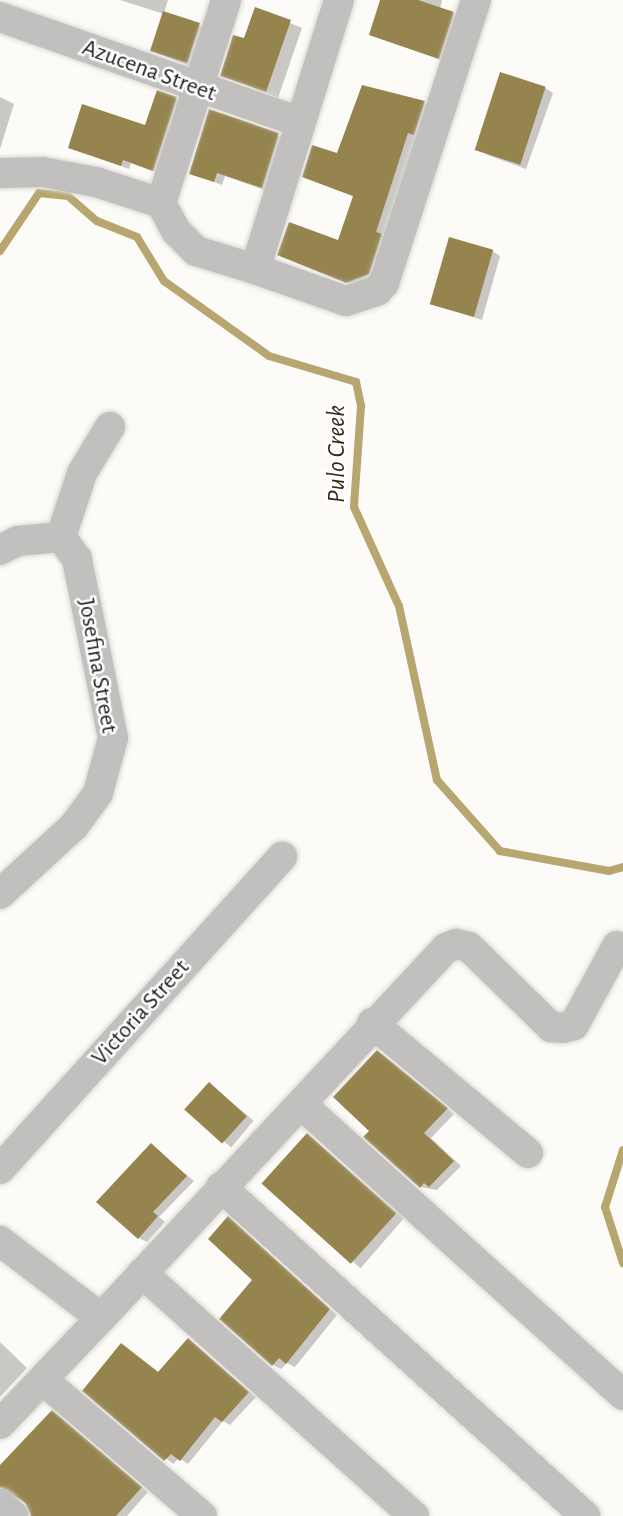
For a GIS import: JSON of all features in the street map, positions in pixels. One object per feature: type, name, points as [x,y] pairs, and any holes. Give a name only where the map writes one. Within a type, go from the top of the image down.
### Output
[{"type":"street","points":[[161,203],[226,0]]},
{"type":"street","points":[[255,269],[299,122],[339,0]]},
{"type":"street","points":[[0,173],[42,171],[96,182],[161,203],[176,231],[196,251],[346,301],[377,291],[384,284],[476,0]]},
{"type":"street","name":"Azucena Street","points":[[0,17],[198,89],[299,122]]},
{"type":"street","points":[[0,550],[18,540],[61,537],[82,473],[110,427]]},
{"type":"street","name":"Josefina Street","points":[[0,894],[74,826],[98,793],[113,738],[77,559],[61,537]]},
{"type":"street","name":"Victoria Street","points":[[0,1169],[282,857]]},
{"type":"street","points":[[0,1424],[44,1381],[222,1186],[301,1104],[372,1023],[446,948],[456,944],[469,947],[551,1027],[563,1028],[574,1024],[617,946]]},
{"type":"street","points":[[372,1023],[528,1153]]},
{"type":"street","points":[[301,1104],[623,1395]]},
{"type":"street","points":[[222,1186],[585,1516]]},
{"type":"street","points":[[0,1241],[101,1318]]},
{"type":"street","points":[[142,1273],[414,1516]]},
{"type":"street","points":[[44,1381],[202,1516]]},
{"type":"street","points":[[0,1504],[14,1516]]},
{"type":"building","points":[[380,0],[418,0],[454,12],[439,59],[369,35]]},
{"type":"building","points":[[255,7],[291,20],[266,92],[220,76],[233,35],[244,38]]},
{"type":"building","points":[[163,11],[200,23],[187,63],[150,51]]},
{"type":"building","points":[[500,72],[546,87],[520,165],[475,150]]},
{"type":"building","points":[[362,85],[425,101],[414,135],[408,133],[376,232],[382,234],[369,274],[346,283],[277,255],[289,222],[338,240],[353,196],[302,177],[312,145],[337,153]]},
{"type":"building","points":[[157,90],[177,97],[153,171],[123,160],[121,166],[68,148],[82,104],[145,125]]},
{"type":"building","points":[[209,109],[279,133],[262,188],[217,173],[214,182],[189,174]]},
{"type":"building","points":[[449,237],[493,250],[474,317],[430,304]]},
{"type":"building","points":[[377,1050],[448,1108],[424,1133],[454,1161],[429,1187],[424,1183],[420,1188],[363,1137],[369,1131],[333,1097]]},
{"type":"building","points":[[209,1082],[247,1116],[222,1144],[184,1109]]},
{"type":"building","points":[[307,1133],[396,1213],[351,1264],[261,1184]]},
{"type":"building","points":[[151,1143],[187,1176],[153,1212],[158,1216],[138,1239],[96,1202]]},
{"type":"building","points":[[228,1216],[330,1309],[286,1364],[279,1358],[272,1366],[219,1319],[252,1280],[208,1239]]},
{"type":"building","points":[[188,1338],[249,1392],[222,1422],[215,1417],[180,1461],[171,1454],[164,1461],[82,1391],[121,1343],[158,1372]]},
{"type":"building","points":[[52,1410],[142,1487],[116,1516],[31,1516],[25,1503],[0,1487],[0,1465]]},
{"type":"waterway","name":"Pulo Creek","points":[[0,251],[39,193],[68,196],[97,221],[137,237],[164,281],[269,356],[356,382],[361,406],[354,507],[399,606],[437,780],[500,851],[609,871],[623,867]]},
{"type":"waterway","name":"Pulo Creek","points":[[623,1150],[605,1207],[623,1263]]}]
